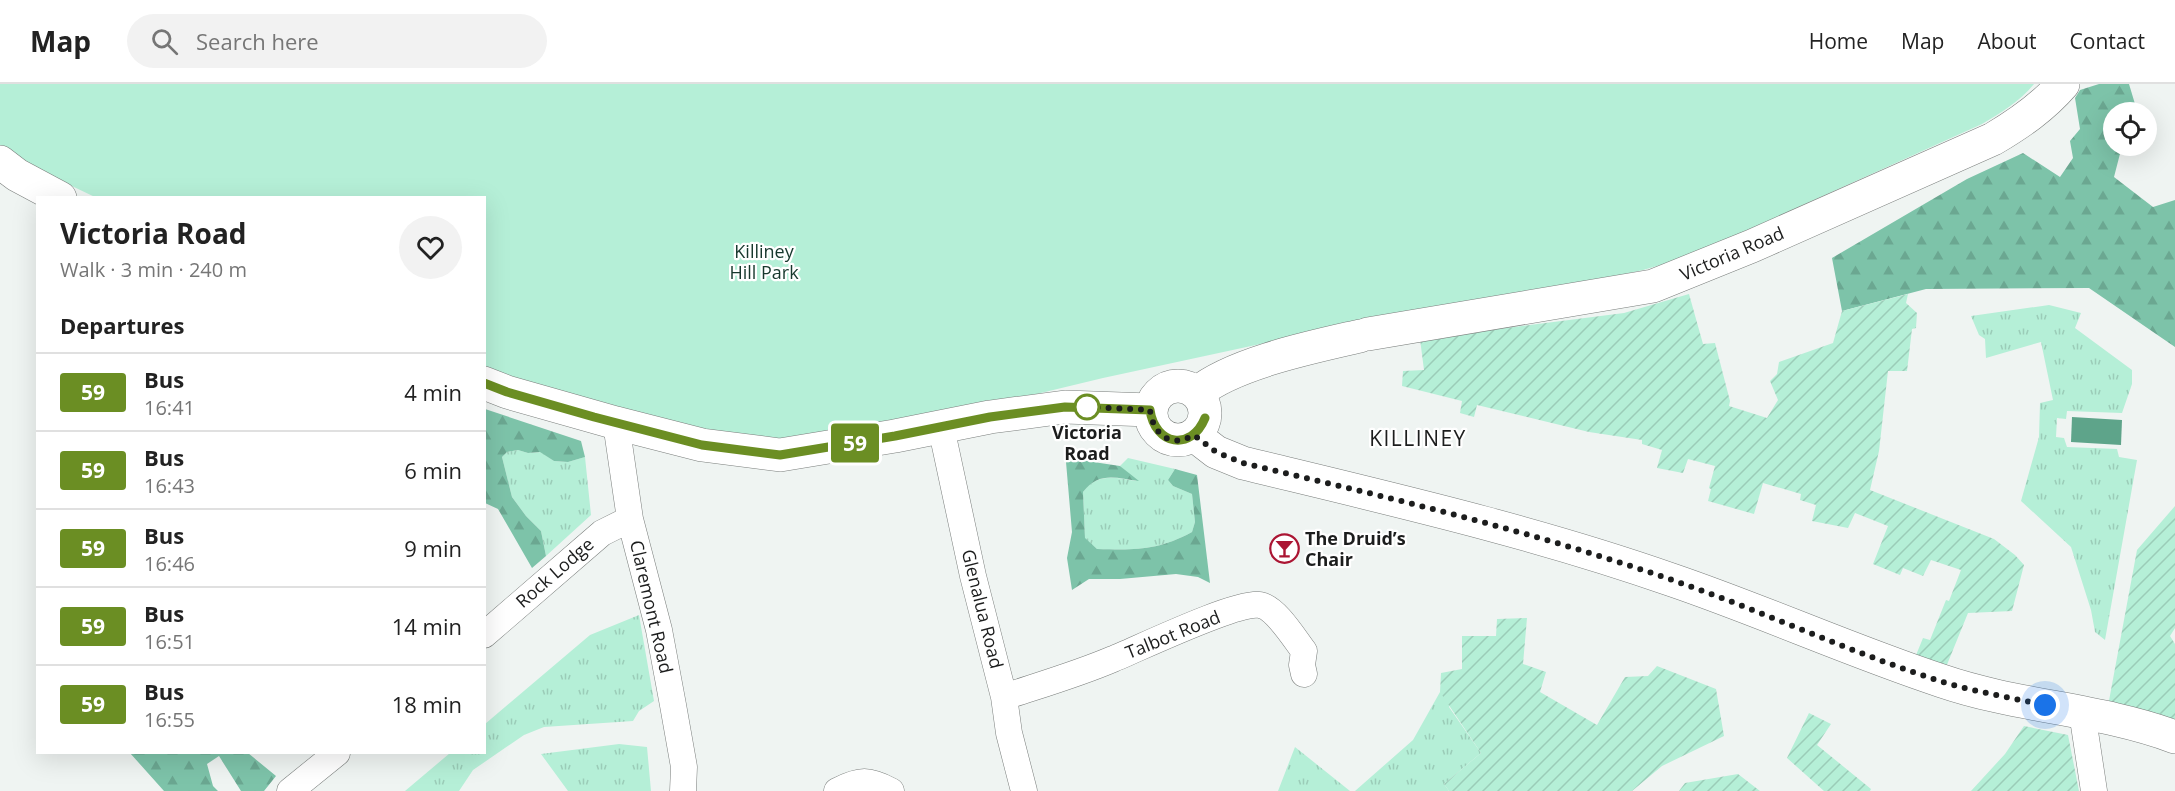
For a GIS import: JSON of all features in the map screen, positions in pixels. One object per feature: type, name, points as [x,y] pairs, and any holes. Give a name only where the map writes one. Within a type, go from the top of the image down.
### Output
[{"type":"street","name":"Victoria Road","points":[[1197,393],[1211,381],[1233,373],[1291,353],[1364,335],[1653,286],[1752,246],[1994,139],[2048,101],[2063,84]]},
{"type":"street","points":[[0,162],[17,175],[56,196]]},
{"type":"street","points":[[486,384],[507,392],[616,423],[702,445],[780,455],[990,417],[1065,407],[1150,410]]},
{"type":"street","points":[[1185,386],[1202,399],[1205,418],[1202,426],[1194,435],[1178,440],[1165,437],[1154,426],[1150,410],[1153,400],[1167,387],[1185,386]]},
{"type":"street","name":"Claremont Road","points":[[616,423],[630,519],[659,630],[684,767],[683,791]]},
{"type":"street","name":"Glenalua Road","points":[[941,427],[973,576],[1004,697],[1009,733],[1024,791]]},
{"type":"street","points":[[1194,435],[1216,452],[1243,463],[1525,533],[1672,579],[1944,682],[1979,692],[2082,712],[2175,736]]},
{"type":"street","name":"Rock Lodge","points":[[486,633],[602,532],[630,519]]},
{"type":"street","name":"Talbot Road","points":[[1004,697],[1112,660],[1181,630],[1245,606],[1261,605],[1274,613],[1304,651],[1302,665],[1304,674]]},
{"type":"street","points":[[2082,712],[2094,791]]},
{"type":"street","points":[[290,791],[336,754]]},
{"type":"street","points":[[837,791],[856,783],[874,782],[891,791]]},
{"type":"green space","name":"Killiney Hill Park","points":[[0,84],[2034,84],[2010,106],[1982,124],[1688,257],[1643,270],[1362,322],[1020,398],[789,440],[716,436],[486,370],[486,196],[93,196],[13,158],[0,147]]},
{"type":"green space","points":[[2099,84],[2129,84],[2134,102],[2103,102],[2103,156],[2119,156],[2114,177],[2153,207],[2175,200],[2175,347],[2089,288],[1926,289],[1842,311],[1832,258],[1967,179],[2023,153],[2060,177],[2073,158],[2070,141],[2080,129],[2075,98],[2080,90]]},
{"type":"green space","points":[[1689,294],[1703,344],[1715,343],[1730,401],[1729,406],[1767,418],[1778,400],[1770,381],[1777,374],[1779,362],[1833,343],[1842,311],[1908,294],[1906,303],[1917,313],[1916,328],[1912,329],[1907,371],[1888,371],[1879,451],[1870,490],[1994,539],[2024,565],[2012,611],[1968,613],[1944,672],[1914,660],[1923,638],[1930,640],[1961,570],[1931,560],[1923,576],[1903,568],[1900,575],[1873,564],[1888,526],[1855,513],[1848,528],[1812,521],[1816,505],[1800,500],[1801,494],[1763,483],[1754,514],[1708,501],[1715,466],[1688,459],[1683,473],[1657,468],[1662,450],[1642,444],[1642,440],[1589,432],[1477,405],[1474,417],[1460,413],[1462,401],[1402,386],[1403,371],[1424,370],[1420,339],[1624,313]]},
{"type":"green space","points":[[2049,305],[2081,313],[2075,328],[2132,370],[2132,384],[2122,413],[2067,411],[2066,419],[2057,418],[2056,437],[2064,438],[2067,447],[2117,449],[2119,457],[2137,460],[2105,640],[2095,632],[2091,610],[2071,547],[2021,501],[2039,437],[2040,403],[2053,400],[2041,342],[1986,358],[1985,339],[1979,335],[1971,316]]},
{"type":"green space","points":[[486,409],[581,441],[585,457],[568,462],[554,461],[540,452],[528,453],[518,450],[507,452],[502,457],[512,497],[541,531],[546,556],[532,568],[498,509],[486,503]]},
{"type":"green space","points":[[518,450],[528,453],[541,452],[554,461],[568,462],[585,457],[591,515],[546,556],[541,531],[512,497],[502,457],[507,452]]},
{"type":"green space","points":[[1128,458],[1175,469],[1168,480],[1173,486],[1192,494],[1195,522],[1192,532],[1168,543],[1135,549],[1097,549],[1085,539],[1083,492],[1095,481],[1101,479],[1137,481],[1120,466]]},
{"type":"green space","points":[[1080,460],[1120,466],[1139,481],[1102,478],[1089,485],[1083,492],[1085,538],[1097,549],[1146,548],[1168,543],[1192,532],[1195,522],[1192,494],[1173,486],[1168,480],[1175,469],[1197,475],[1210,583],[1198,577],[1176,574],[1089,579],[1072,590],[1067,558],[1072,532],[1066,462]]},
{"type":"green space","points":[[2175,506],[2175,628],[2170,636],[2175,644],[2175,727],[2108,706],[2137,550]]},
{"type":"green space","points":[[639,615],[654,701],[639,711],[633,721],[544,727],[524,735],[473,770],[459,791],[405,791],[449,754],[486,754],[486,723],[590,635]]},
{"type":"green space","points":[[1527,618],[1523,664],[1546,672],[1540,692],[1597,725],[1625,677],[1648,676],[1657,666],[1716,689],[1724,736],[1662,766],[1632,791],[1449,791],[1444,784],[1481,753],[1440,692],[1441,673],[1462,669],[1462,636],[1496,636],[1497,619]]},
{"type":"green space","points":[[1440,692],[1452,695],[1449,707],[1481,753],[1444,784],[1449,791],[1355,791],[1413,740]]},
{"type":"green space","points":[[1809,713],[1831,724],[1817,745],[1871,789],[1870,791],[1824,791],[1787,758]]},
{"type":"green space","points":[[2024,726],[2068,735],[2079,791],[1971,791],[2005,754]]},
{"type":"green space","points":[[619,744],[647,747],[651,791],[568,791],[541,754]]},
{"type":"green space","points":[[1295,747],[1350,791],[1278,791]]},
{"type":"green space","points":[[131,754],[249,754],[276,776],[264,791],[241,791],[219,756],[207,764],[213,786],[218,791],[164,791]]},
{"type":"green space","points":[[1738,774],[1760,791],[1679,791],[1685,783]]},
{"type":"shaded area","points":[[2072,417],[2122,420],[2121,445],[2071,442]]},
{"type":"bus line","name":"59","points":[[486,384],[594,417],[702,445],[780,455],[990,417],[1065,407],[1150,410],[1152,421],[1159,433],[1172,440],[1183,440],[1194,435],[1202,426],[1205,418]]},
{"type":"place","name":"Victoria Road","points":[[1087,407]]},
{"type":"place","name":"The Druid’s Chair","points":[[1284,549]]},
{"type":"district","name":"KILLINEY","points":[[1418,439]]},
{"type":"route","points":[[1087,407],[1150,410],[1152,421],[1159,433],[1172,440],[1183,440],[1194,435],[1216,452],[1243,463],[1525,533],[1672,579],[1944,682],[1979,692],[2045,705]]}]
